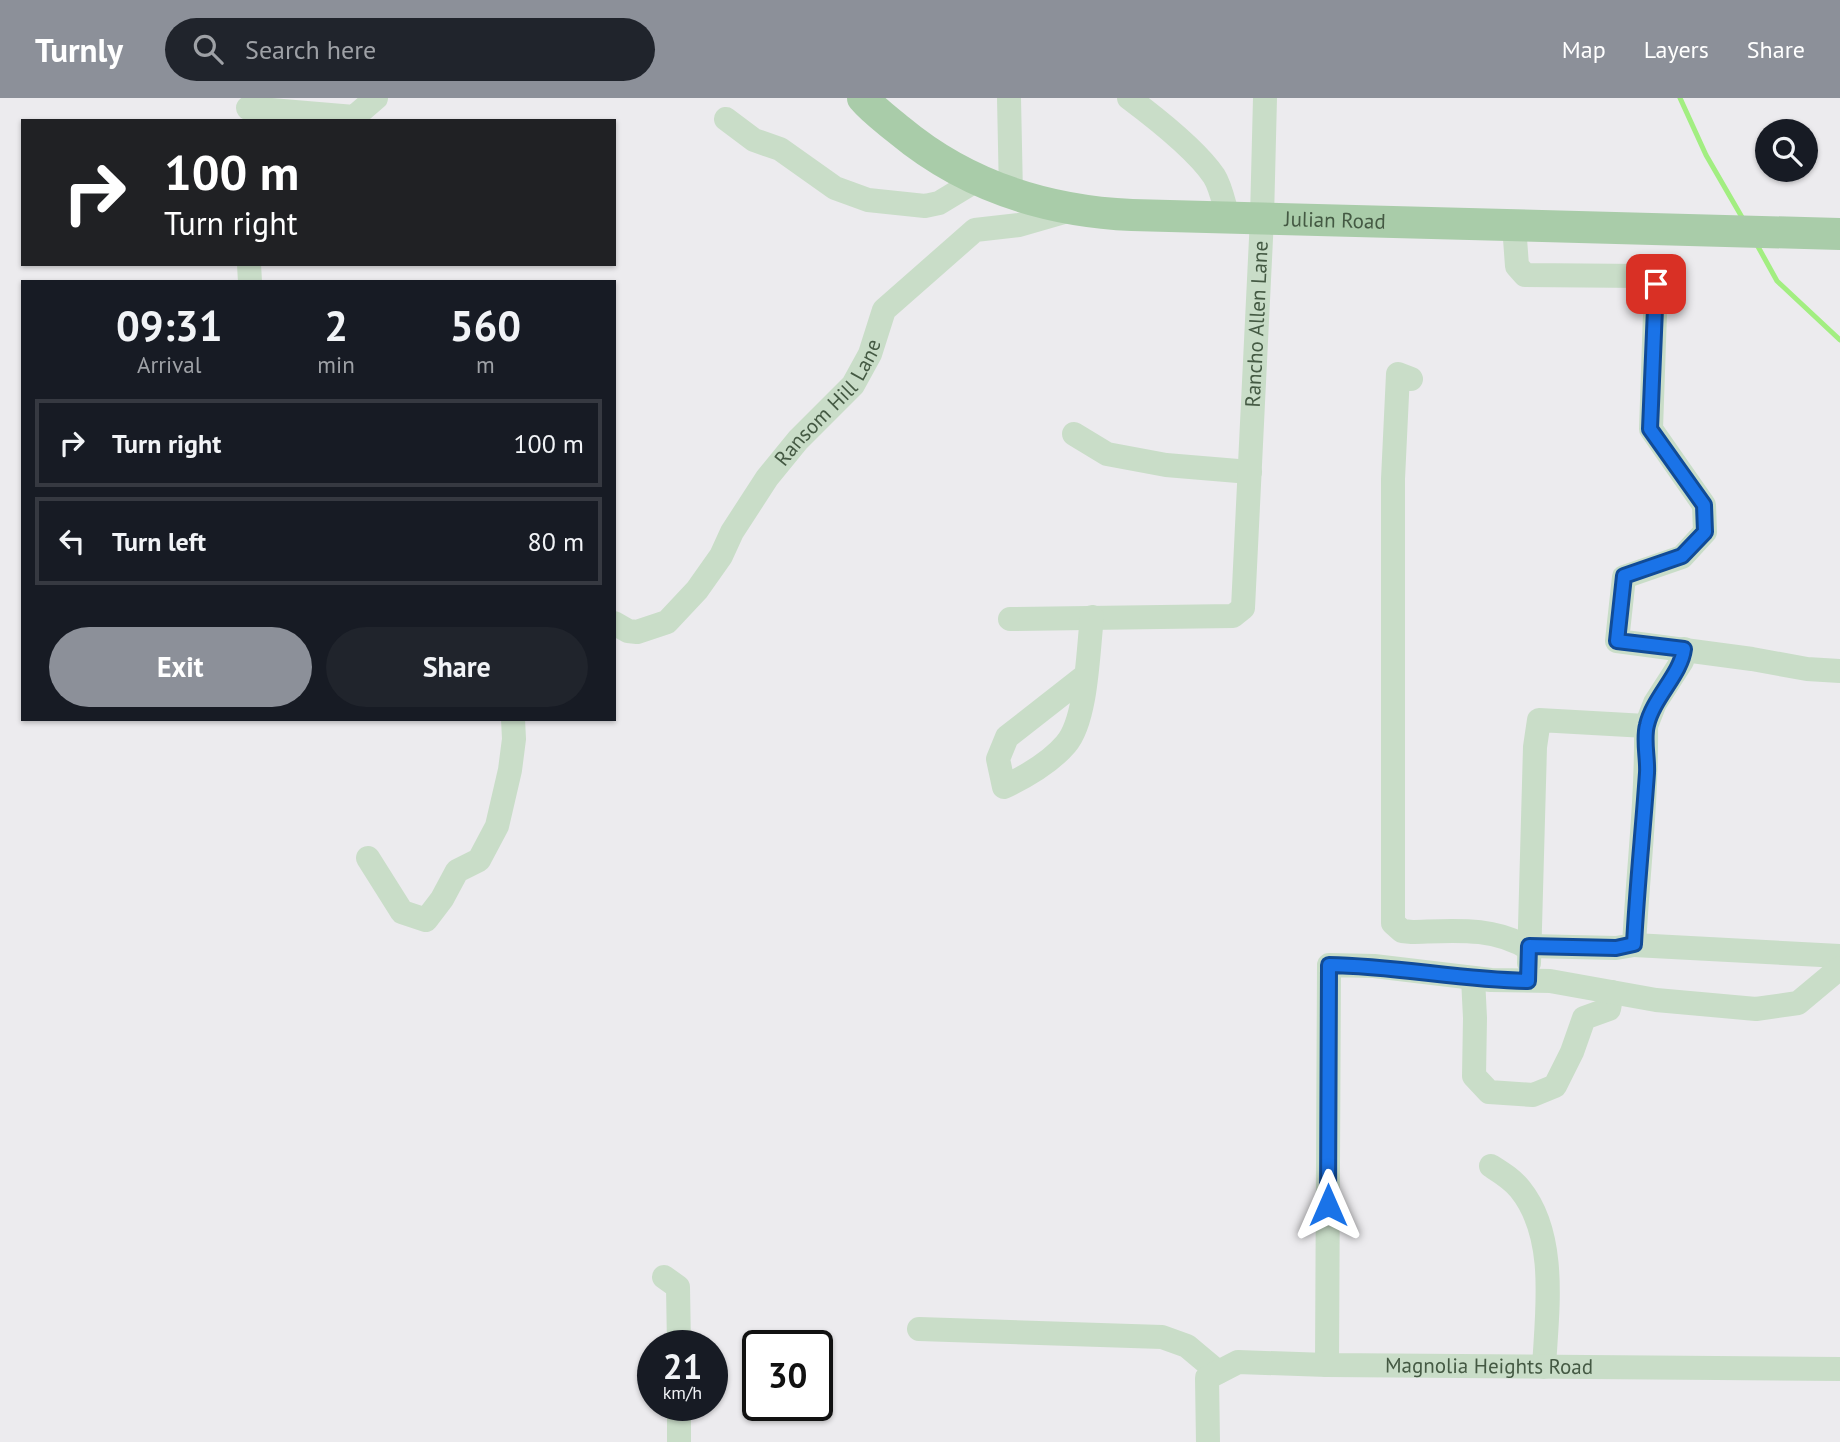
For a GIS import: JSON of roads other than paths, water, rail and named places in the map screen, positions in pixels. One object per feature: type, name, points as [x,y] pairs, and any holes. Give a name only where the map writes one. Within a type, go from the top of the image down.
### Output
[{"type":"main road","name":"Julian Road","points":[[863,98],[919,146],[977,180],[1011,194],[1071,210],[1132,215],[1840,234]]},
{"type":"street","points":[[248,109],[354,117],[376,98]]},
{"type":"street","points":[[1009,98],[1011,194]]},
{"type":"street","points":[[1129,98],[1155,117],[1208,167],[1216,179],[1228,217]]},
{"type":"street","name":"Rancho Allen Lane","points":[[1010,618],[1233,616],[1243,608],[1262,218],[1265,98]]},
{"type":"street","points":[[726,119],[754,140],[780,149],[835,188],[851,196],[925,206],[939,203],[977,180]]},
{"type":"street","name":"Ransom Hill Lane","points":[[616,624],[636,632],[667,622],[697,590],[721,556],[732,532],[767,478],[798,440],[853,384],[870,355],[884,310],[975,230],[1019,225],[1071,210]]},
{"type":"street","points":[[1514,225],[1517,266],[1525,275],[1643,276],[1656,284],[1650,429],[1704,505],[1705,532],[1682,556],[1624,576],[1617,641],[1807,669],[1840,671]]},
{"type":"street","points":[[1411,379],[1398,374],[1393,479],[1393,923],[1402,931],[1483,932],[1516,941],[1529,948],[1616,948],[1634,944],[1840,956]]},
{"type":"street","points":[[1074,435],[1107,454],[1166,464],[1250,472]]},
{"type":"street","points":[[1085,676],[1092,617]]},
{"type":"street","points":[[1634,944],[1638,861],[1647,771],[1646,726],[1661,693],[1682,661],[1684,649]]},
{"type":"street","points":[[1528,981],[1535,747],[1539,720],[1646,726]]},
{"type":"street","points":[[368,858],[402,912],[426,920],[442,899],[457,871],[479,860],[497,826],[510,770],[513,721]]},
{"type":"street","points":[[1327,1365],[1329,965],[1374,966],[1473,978],[1558,983],[1656,1000],[1756,1009],[1798,1003],[1840,968]]},
{"type":"street","points":[[1473,978],[1474,1076],[1489,1092],[1533,1095],[1555,1086],[1572,1052],[1584,1018]]},
{"type":"street","points":[[1558,983],[1559,990],[1584,1018]]},
{"type":"street","points":[[1584,1018],[1609,1009],[1612,992]]},
{"type":"street","points":[[1491,1166],[1513,1181],[1522,1191],[1534,1212],[1542,1238],[1548,1285],[1544,1367]]},
{"type":"street","points":[[664,1277],[678,1287],[679,1330]]},
{"type":"street","points":[[919,1329],[1163,1337],[1187,1346],[1218,1372],[1207,1378],[1208,1442]]},
{"type":"street","name":"Magnolia Heights Road","points":[[1218,1372],[1238,1362],[1840,1369]]},
{"type":"street","points":[[679,1421],[679,1442]]},
{"type":"waterway","points":[[1680,98],[1706,155],[1743,219]]},
{"type":"waterway","points":[[1756,243],[1777,281],[1840,340]]}]
